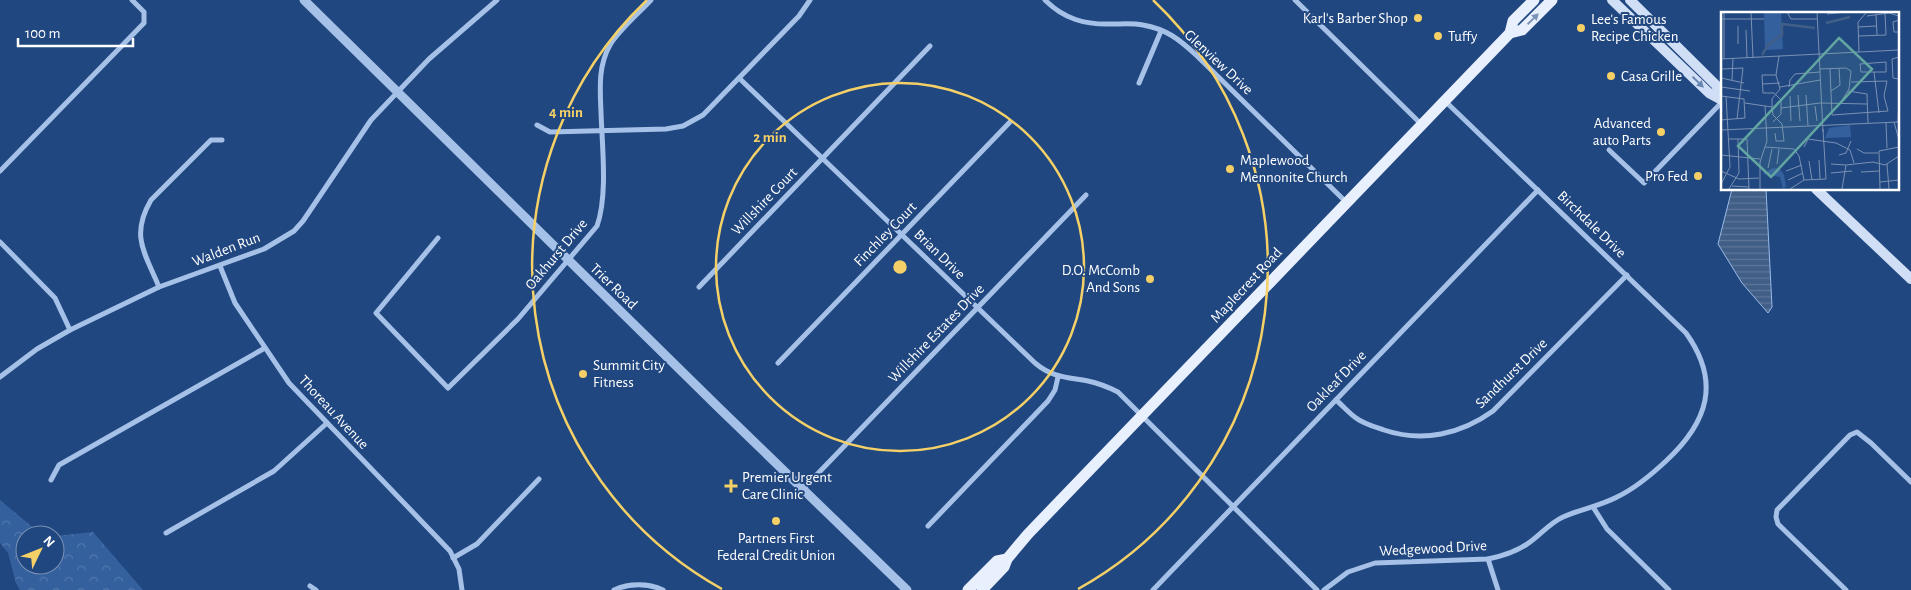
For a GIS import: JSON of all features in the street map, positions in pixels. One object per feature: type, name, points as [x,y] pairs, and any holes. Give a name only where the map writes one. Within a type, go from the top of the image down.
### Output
[{"type":"main road","name":"Maplecrest Road","points":[[1510,34],[1513,21],[1534,0]]},
{"type":"main road","name":"Maplecrest Road","points":[[982,590],[1004,567],[1007,559],[1028,534],[1445,100],[1510,34],[1522,30],[1552,0]]},
{"type":"main road","points":[[1612,0],[1709,93],[1721,99]]},
{"type":"main road","points":[[1630,0],[1716,85],[1721,98]]},
{"type":"main road","points":[[1817,190],[1911,279]]},
{"type":"main road","name":"Maplecrest Road","points":[[968,590],[997,561],[1007,559]]},
{"type":"street","points":[[0,172],[144,23],[144,12],[132,0]]},
{"type":"street","name":"Trier Road","points":[[304,0],[907,590]]},
{"type":"street","name":"Walden Run","points":[[0,377],[37,349],[70,330],[159,287],[264,249],[294,231],[303,222],[365,127],[429,58],[496,0]]},
{"type":"street","name":"Oakhurst Drive","points":[[438,238],[376,313],[448,388],[513,324],[592,232],[600,216],[603,198],[600,95],[602,63],[611,43],[651,0]]},
{"type":"street","points":[[537,125],[550,132],[602,132],[667,129],[683,126],[703,115],[799,16],[810,0]]},
{"type":"street","name":"Glenview Drive","points":[[1045,0],[1062,14],[1078,21],[1093,25],[1141,25],[1172,35],[1196,55],[1346,203]]},
{"type":"street","points":[[1295,0],[1421,125]]},
{"type":"street","points":[[1139,83],[1161,31]]},
{"type":"street","name":"Willshire Court","points":[[699,287],[930,46]]},
{"type":"street","name":"Brian Drive","points":[[739,78],[1035,363],[1058,377],[1090,381],[1118,392],[1318,590]]},
{"type":"street","name":"Birchdale Drive","points":[[1445,100],[1686,333],[1703,361],[1706,377]]},
{"type":"street","points":[[1609,150],[1644,183],[1721,101]]},
{"type":"street","name":"Finchley Court","points":[[778,363],[1010,122]]},
{"type":"street","points":[[159,287],[140,241],[140,225],[144,212],[151,200],[211,140],[222,140]]},
{"type":"street","name":"Oakleaf Drive","points":[[1152,590],[1538,190]]},
{"type":"street","name":"Willshire Estates Drive","points":[[803,489],[1086,195]]},
{"type":"street","points":[[0,242],[55,298],[70,330]]},
{"type":"street","name":"Thoreau Avenue","points":[[220,266],[236,303],[264,348],[289,383],[440,540],[454,558]]},
{"type":"street","name":"Sandhurst Drive","points":[[1336,400],[1356,418],[1395,434],[1433,436],[1470,426],[1493,411],[1627,275]]},
{"type":"street","points":[[51,480],[59,465],[264,348]]},
{"type":"street","points":[[928,526],[1048,401],[1055,390],[1058,377]]},
{"type":"street","name":"Wedgewood Drive","points":[[1324,590],[1348,572],[1375,563],[1488,559],[1503,556],[1517,550],[1552,523],[1616,498],[1649,477],[1686,440],[1703,411],[1706,395],[1706,377]]},
{"type":"street","points":[[166,533],[274,471],[327,423]]},
{"type":"street","points":[[1846,590],[1783,529],[1776,518],[1778,510],[1850,435],[1856,432],[1871,443],[1911,482]]},
{"type":"street","points":[[462,590],[460,574],[454,558],[477,544],[539,479]]},
{"type":"street","points":[[1593,506],[1607,529],[1670,590]]},
{"type":"street","points":[[1488,559],[1498,590]]},
{"type":"street","points":[[614,590],[625,586],[637,585],[654,586],[663,590]]},
{"type":"street","points":[[310,586],[316,590]]},
{"type":"green space","points":[[0,500],[30,525],[15,525],[15,575],[65,575],[65,535],[93,532],[143,590],[20,590],[16,583],[8,553],[0,543]]},
{"type":"shaded area","points":[[1732,190],[1766,190],[1772,307],[1768,313],[1742,283],[1718,244]]},
{"type":"place","name":"Karl's Barber Shop","points":[[1418,18]]},
{"type":"place","name":"Lee's Famous Recipe Chicken","points":[[1581,28]]},
{"type":"place","name":"Tuffy","points":[[1438,36]]},
{"type":"place","name":"Casa Grille","points":[[1611,76]]},
{"type":"place","name":"Advanced auto Parts","points":[[1661,132]]},
{"type":"place","name":"Maplewood Mennonite Church","points":[[1230,169]]},
{"type":"place","name":"Pro Fed","points":[[1698,176]]},
{"type":"place","name":"D.O. McComb And Sons","points":[[1150,279]]},
{"type":"place","name":"Summit City Fitness","points":[[583,374]]},
{"type":"place","name":"Premier Urgent Care Clinic","points":[[731,486]]},
{"type":"place","name":"Partners First Federal Credit Union","points":[[776,521]]}]
